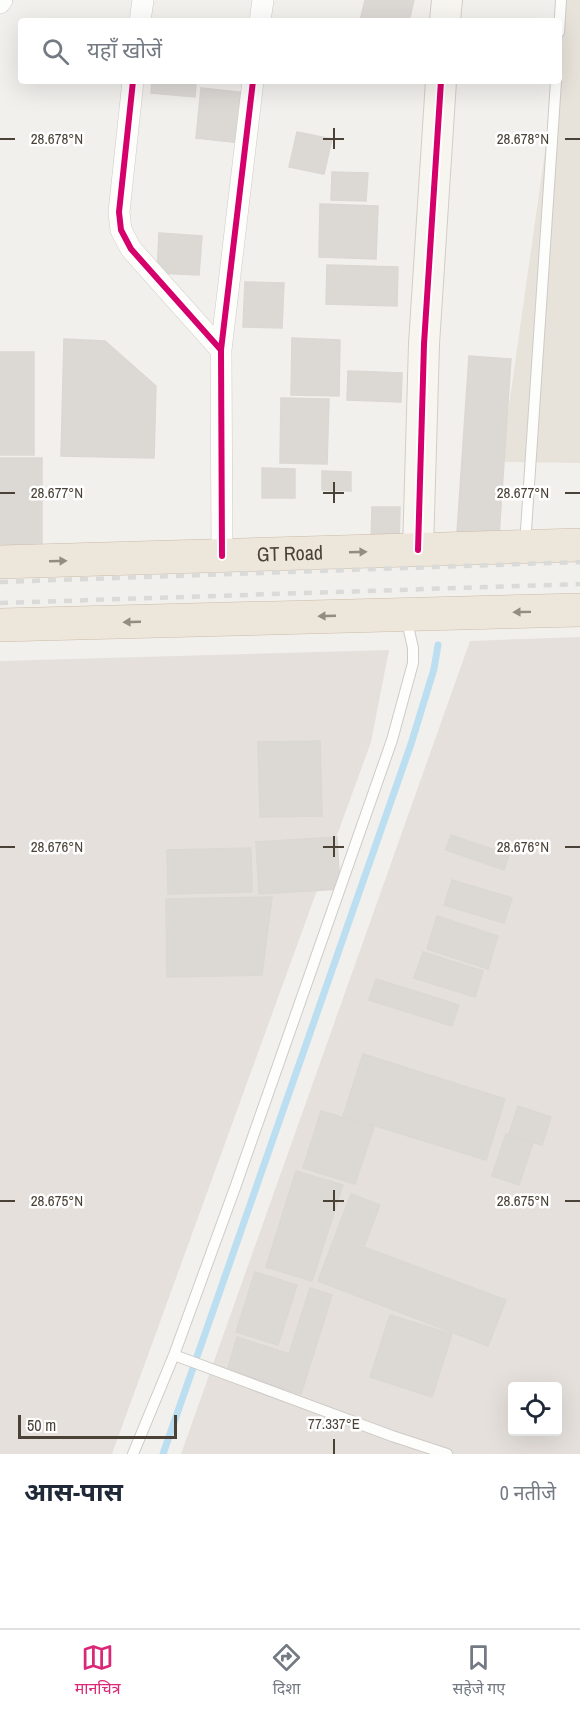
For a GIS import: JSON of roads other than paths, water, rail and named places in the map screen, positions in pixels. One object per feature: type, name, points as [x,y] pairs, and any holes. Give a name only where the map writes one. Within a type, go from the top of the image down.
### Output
[{"type":"highway","name":"GT Road","points":[[0,562],[580,545]]},
{"type":"highway","points":[[0,625],[580,610]]},
{"type":"street","points":[[141,18],[143,0]]},
{"type":"street","points":[[260,18],[263,0]]},
{"type":"street","points":[[445,18],[447,0]]},
{"type":"street","points":[[133,84],[119,212],[121,230],[131,249],[221,350]]},
{"type":"street","points":[[222,556],[221,350],[253,84]]},
{"type":"street","points":[[418,550],[424,344],[441,84]]},
{"type":"lane","points":[[560,18],[561,0]]},
{"type":"lane","points":[[525,546],[556,84]]},
{"type":"lane","points":[[134,1454],[178,1357],[392,740],[413,663],[413,648],[406,614]]},
{"type":"lane","points":[[178,1357],[447,1454]]},
{"type":"waterway","points":[[163,1454],[411,744],[434,669],[438,645]]},
{"type":"railway","points":[[0,582],[580,562]]},
{"type":"railway","points":[[0,603],[580,584]]}]
